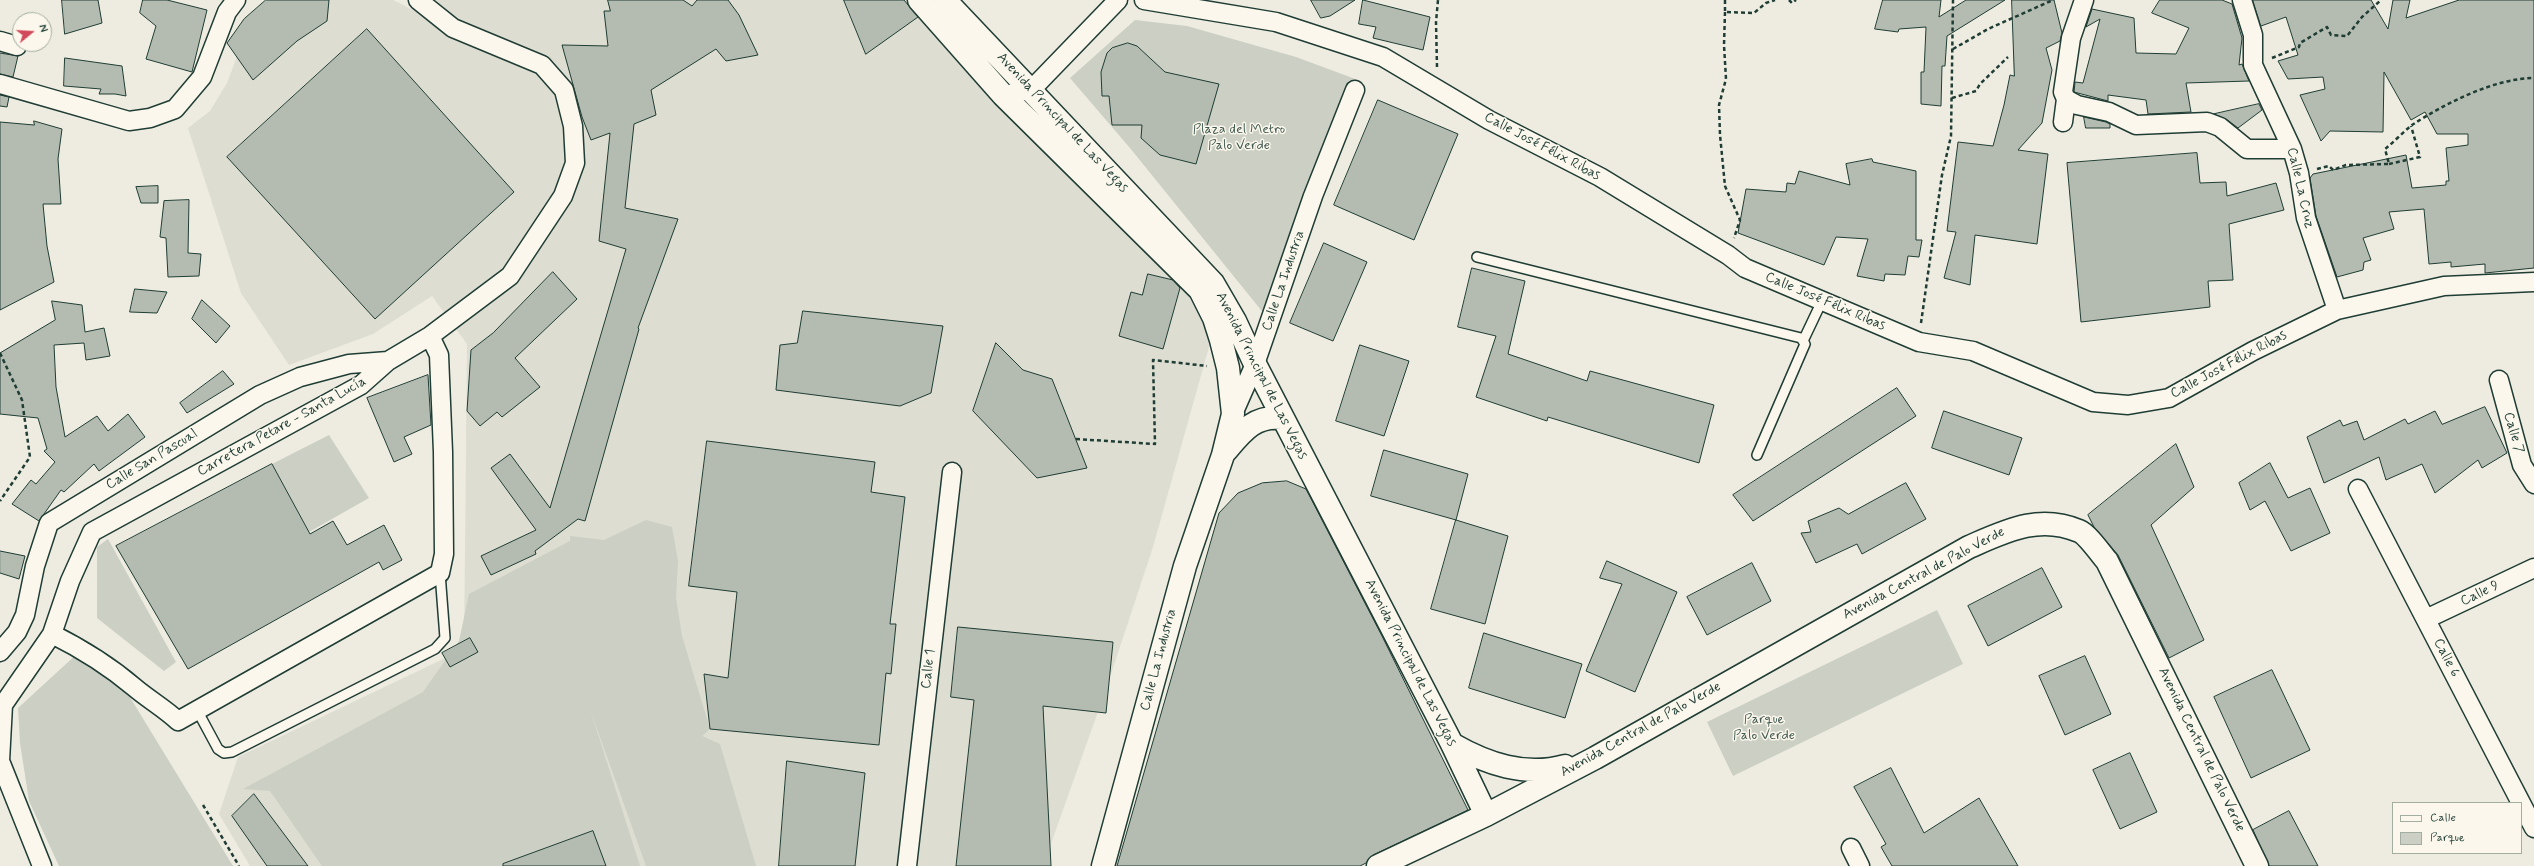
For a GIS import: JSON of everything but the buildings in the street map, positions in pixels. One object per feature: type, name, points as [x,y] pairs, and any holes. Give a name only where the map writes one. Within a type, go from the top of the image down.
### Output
[{"type":"street","points":[[0,84],[130,121],[150,118],[175,109],[202,77],[227,12],[236,0]]},
{"type":"street","name":"Carretera Petare - Santa Lucía","points":[[42,866],[0,761],[3,705],[52,634],[70,581],[92,532],[361,385],[388,361],[430,336],[510,276],[563,196],[575,163],[573,126],[564,90],[542,65],[453,28],[418,0]]},
{"type":"street","name":"Avenida Principal de Las Vegas","points":[[919,0],[1003,95],[1200,290],[1214,318],[1228,368],[1233,414]]},
{"type":"street","name":"Avenida Principal de Las Vegas","points":[[945,0],[1212,283],[1235,322],[1254,364],[1452,744],[1486,815]]},
{"type":"street","points":[[1003,95],[1031,90],[1118,0]]},
{"type":"street","name":"Calle José Félix Ribas","points":[[1144,0],[1276,22],[1383,57],[1489,120],[1600,178],[1728,255],[1744,268],[1919,342],[1973,351],[2093,402],[2128,405],[2169,398],[2253,351],[2338,310],[2444,286],[2534,282]]},
{"type":"street","points":[[2063,122],[2066,99],[2063,92],[2071,38],[2084,0]]},
{"type":"street","name":"Calle La Cruz","points":[[2242,0],[2253,35],[2253,65],[2292,149],[2299,173],[2306,218],[2338,310]]},
{"type":"street","points":[[0,41],[12,45]]},
{"type":"street","name":"Calle La Industria","points":[[1103,866],[1185,566],[1222,455],[1233,414],[1254,364],[1313,196],[1355,90]]},
{"type":"street","points":[[2066,99],[2077,105],[2109,112],[2136,125],[2207,122],[2220,127],[2247,149],[2292,149]]},
{"type":"street","points":[[52,634],[82,649],[119,673],[135,688],[156,702],[178,720],[440,573],[444,554],[444,452],[439,355],[430,336]]},
{"type":"street","name":"Calle San Pascual","points":[[0,652],[17,632],[25,615],[36,566],[49,523],[260,395],[307,375],[349,364],[388,361]]},
{"type":"street","name":"Calle 7","points":[[2499,380],[2522,465],[2534,484]]},
{"type":"street","name":"Calle La Industria","points":[[1222,455],[1248,427],[1268,417],[1282,418]]},
{"type":"street","name":"Calle 1","points":[[907,866],[952,472]]},
{"type":"street","name":"Calle 6","points":[[2358,489],[2521,802]]},
{"type":"street","name":"Avenida Central de Palo Verde","points":[[1378,866],[1486,815],[1595,758],[1969,547],[2014,527],[2044,523],[2081,531],[2107,561],[2257,866]]},
{"type":"street","name":"Calle 9","points":[[2426,619],[2534,568]]},
{"type":"street","points":[[1452,744],[1493,764],[1517,770],[1548,771],[1595,758]]},
{"type":"street","name":"Calle 6","points":[[2522,805],[2534,828]]},
{"type":"street","points":[[1851,848],[1860,866]]},
{"type":"lane","points":[[1477,257],[1803,341]]},
{"type":"lane","points":[[1758,455],[1805,344],[1803,341],[1822,301]]},
{"type":"lane","points":[[197,710],[218,749],[224,753],[232,752],[435,649],[446,638],[440,573]]},
{"type":"path","points":[[1438,0],[1436,65],[1441,71]]},
{"type":"path","points":[[1725,0],[1724,45],[1726,79],[1719,105],[1720,135],[1726,186],[1740,220],[1728,255]]},
{"type":"path","points":[[1725,12],[1754,13],[1766,3],[1775,0]]},
{"type":"path","points":[[1789,0],[1792,2],[1796,0]]},
{"type":"path","points":[[1919,342],[1942,175],[1951,136],[1953,0]]},
{"type":"path","points":[[1953,50],[1988,29],[2053,0]]},
{"type":"path","points":[[2253,65],[2291,52],[2299,47],[2300,43],[2327,27],[2331,35],[2347,36],[2355,29],[2362,17],[2381,0]]},
{"type":"path","points":[[1952,98],[1976,91],[1980,84],[2008,57]]},
{"type":"path","points":[[2389,164],[2384,149],[2411,126],[2475,91],[2504,82],[2534,78]]},
{"type":"path","points":[[2299,173],[2329,166],[2333,170],[2346,165],[2389,164],[2420,157],[2411,126]]},
{"type":"path","points":[[0,353],[22,400],[30,457],[0,501]]},
{"type":"path","points":[[1076,439],[1155,444],[1153,360],[1228,368]]},
{"type":"path","points":[[203,805],[239,866]]},
{"type":"shaded area","points":[[283,0],[393,0],[419,13],[425,0],[911,0],[1096,187],[1211,319],[1210,343],[1153,547],[1105,692],[1043,866],[250,866],[219,814],[238,757],[464,649],[467,344],[432,296],[373,334],[289,365],[241,293],[188,128],[210,111],[227,83],[244,38]]},
{"type":"green space","name":"Plaza del Metro Palo Verde","points":[[1135,20],[1187,26],[1296,57],[1358,80],[1306,224],[1265,315],[1130,148],[1070,78]]},
{"type":"green space","points":[[329,435],[369,498],[309,532],[272,464]]},
{"type":"green space","points":[[646,520],[672,527],[678,561],[676,598],[682,636],[710,729],[702,736],[720,744],[756,866],[646,866],[590,709],[640,866],[322,866],[270,791],[243,789],[423,692],[459,641],[469,594],[570,541],[570,536],[604,540]]},
{"type":"green space","points":[[108,539],[176,662],[164,671],[97,618],[97,547]]},
{"type":"green space","name":"Parque Palo Verde","points":[[1937,610],[1963,664],[1733,776],[1707,722]]},
{"type":"green space","points":[[79,652],[117,676],[233,866],[59,866],[29,801],[20,743],[18,708]]}]
